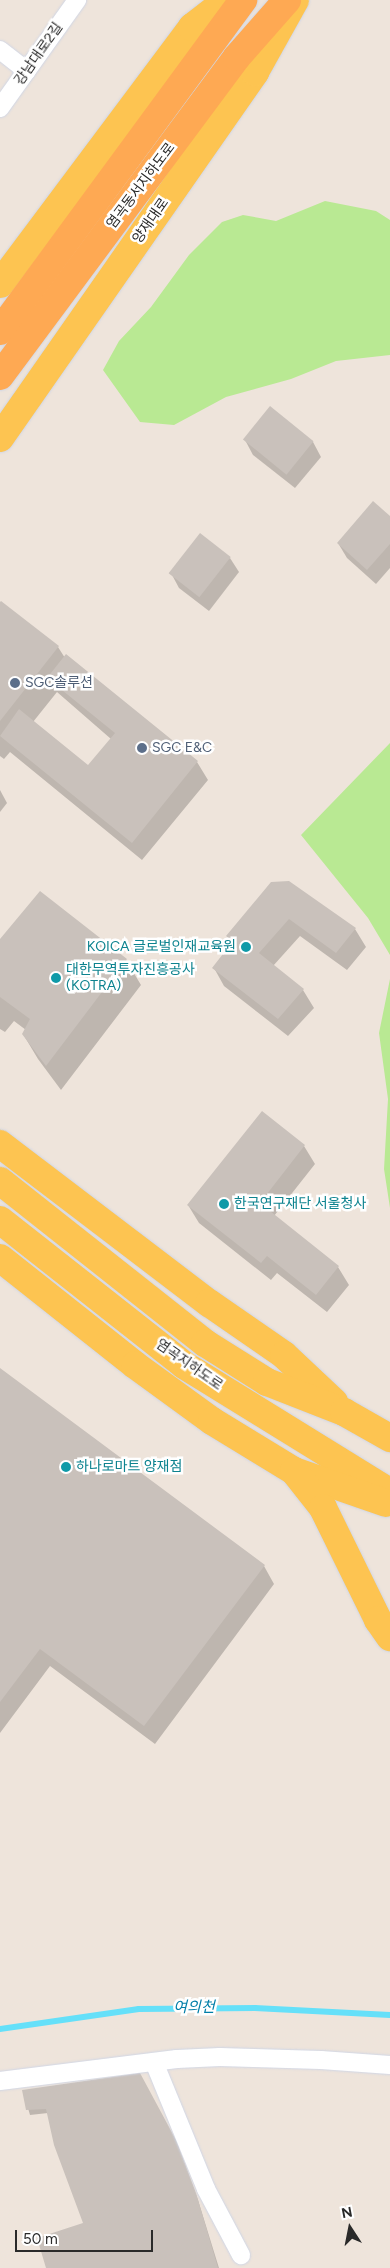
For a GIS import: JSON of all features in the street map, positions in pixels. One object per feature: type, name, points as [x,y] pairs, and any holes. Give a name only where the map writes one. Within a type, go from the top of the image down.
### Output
[{"type":"highway","name":"염곡동서지하도로","points":[[0,331],[243,0]]},
{"type":"highway","name":"염곡동서지하도로","points":[[0,376],[237,57],[287,0]]},
{"type":"main road","points":[[0,284],[192,27],[227,0]]},
{"type":"main road","name":"양재대로","points":[[0,438],[255,72],[295,0]]},
{"type":"main road","points":[[0,1144],[209,1303],[284,1355],[344,1412],[390,1438]]},
{"type":"main road","name":"염곡지하도로","points":[[0,1181],[205,1342],[267,1382],[344,1412]]},
{"type":"main road","name":"염곡지하도로","points":[[0,1220],[184,1365],[390,1492]]},
{"type":"main road","points":[[0,1258],[135,1366],[212,1421],[294,1471],[390,1504]]},
{"type":"main road","points":[[294,1471],[323,1508],[378,1620],[390,1637]]},
{"type":"street","name":"강남대로2길","points":[[0,108],[77,0]]},
{"type":"street","points":[[0,50],[27,71]]},
{"type":"street","points":[[0,2081],[154,2062],[220,2057],[321,2060],[390,2066]]},
{"type":"street","points":[[154,2062],[206,2189],[241,2255]]},
{"type":"green space","points":[[325,201],[376,211],[390,220],[390,355],[336,361],[291,379],[226,397],[174,425],[140,422],[103,370],[119,341],[151,307],[189,255],[222,222],[243,215],[276,221]]},
{"type":"green space","points":[[390,743],[390,955],[368,918],[301,835]]},
{"type":"green space","points":[[390,979],[390,1208],[384,1169],[388,1099],[379,1033]]},
{"type":"building","points":[[270,406],[314,441],[286,475],[243,439]]},
{"type":"building","points":[[373,501],[390,516],[390,544],[367,570],[337,543]]},
{"type":"building","points":[[200,533],[231,557],[199,597],[169,573]]},
{"type":"building","name":"SGC솔루션","points":[[0,602],[59,646],[0,721]]},
{"type":"building","name":"SGC E&C","points":[[66,654],[198,761],[132,843],[0,736],[19,709],[88,765],[115,733],[47,678]]},
{"type":"building","name":"KOICA 글로벌인재교육원","points":[[289,881],[356,928],[336,953],[289,919],[259,953],[304,989],[278,1019],[212,968],[233,941],[226,936],[271,882]]},
{"type":"building","name":"대한무역투자진흥공사 (KOTRA)","points":[[40,891],[127,959],[46,1066],[22,1034],[30,1019],[0,997],[0,939]]},
{"type":"building","name":"한국연구재단 서울청사","points":[[262,1111],[305,1145],[260,1203],[339,1266],[316,1295],[267,1256],[261,1263],[187,1205]]},
{"type":"building","name":"하나로마트 양재점","points":[[0,1368],[265,1565],[144,1726],[40,1649],[0,1702]]},
{"type":"building","points":[[140,2073],[176,2140],[196,2193],[218,2268],[46,2268],[37,2238],[83,2223],[54,2145],[46,2109],[26,2110],[22,2090]]},
{"type":"waterway","name":"여의천","points":[[0,2029],[139,2009],[255,2008],[390,2015]]},
{"type":"place","name":"SGC솔루션","points":[[15,683]]},
{"type":"place","name":"SGC E&C","points":[[142,748]]},
{"type":"place","name":"KOICA 글로벌인재교육원","points":[[246,947]]},
{"type":"place","name":"대한무역투자진흥공사 (KOTRA)","points":[[56,978]]},
{"type":"place","name":"한국연구재단 서울청사","points":[[224,1204]]},
{"type":"place","name":"하나로마트 양재점","points":[[66,1467]]}]
